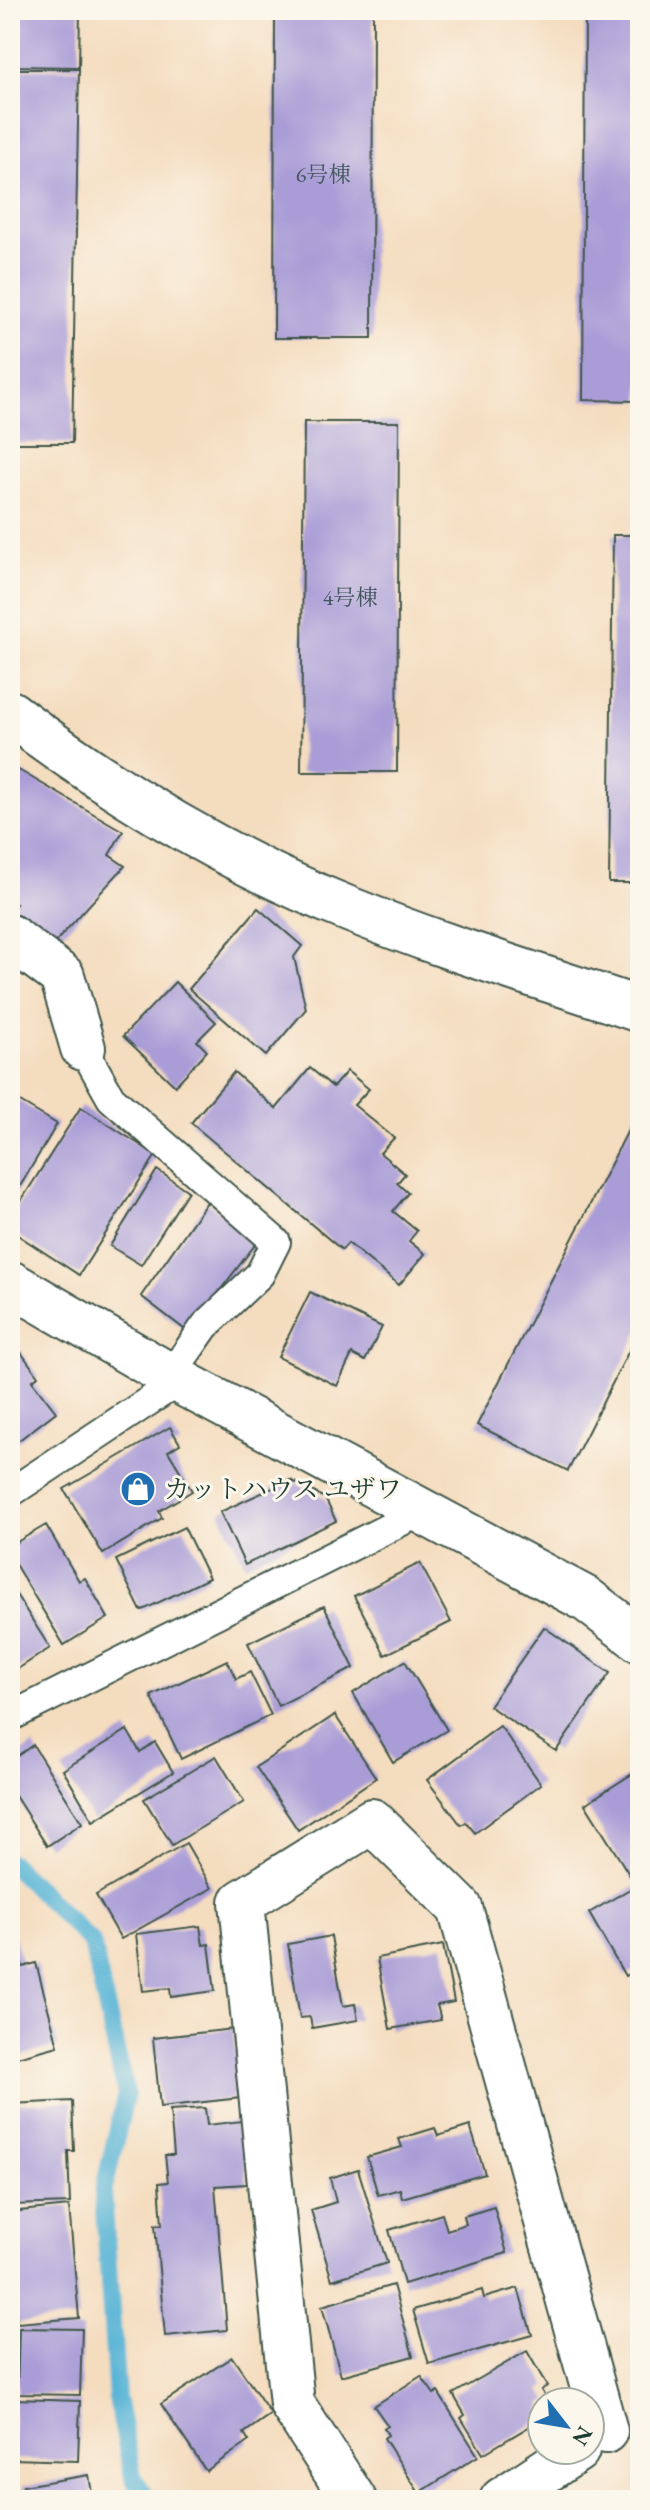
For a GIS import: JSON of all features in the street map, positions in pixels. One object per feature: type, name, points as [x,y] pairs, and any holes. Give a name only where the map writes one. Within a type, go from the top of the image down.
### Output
[{"type":"street","points":[[10,713],[87,772],[214,846],[319,896],[640,1010]]},
{"type":"street","points":[[10,937],[62,976],[83,1048]]},
{"type":"street","points":[[10,1283],[174,1378],[586,1599],[640,1640]]},
{"type":"street","points":[[354,2500],[292,2404],[242,1902],[372,1821],[460,1908],[589,2386]]},
{"type":"street","points":[[502,2500],[557,2466]]},
{"type":"lane","points":[[10,1493],[174,1378],[205,1326],[260,1274],[276,1242],[111,1098],[83,1048]]},
{"type":"lane","points":[[10,1717],[420,1512]]},
{"type":"building","points":[[10,10],[80,10],[79,67],[10,66]]},
{"type":"building","points":[[275,10],[373,10],[372,338],[274,338]]},
{"type":"building","points":[[585,10],[640,10],[640,401],[583,400]]},
{"type":"building","points":[[10,69],[79,69],[72,443],[10,443]]},
{"type":"building","points":[[304,422],[399,422],[397,772],[301,772]]},
{"type":"building","points":[[613,535],[640,535],[640,883],[609,883]]},
{"type":"building","points":[[10,765],[123,831],[109,855],[125,866],[50,948],[10,924],[10,913],[16,904],[10,899]]},
{"type":"building","points":[[258,908],[302,946],[294,957],[306,1009],[266,1056],[189,989]]},
{"type":"building","points":[[175,982],[216,1022],[197,1041],[207,1051],[175,1086],[123,1036]]},
{"type":"building","points":[[310,1068],[333,1087],[347,1071],[369,1089],[354,1105],[394,1138],[380,1153],[405,1174],[397,1183],[408,1193],[393,1211],[417,1231],[409,1241],[425,1254],[399,1285],[348,1243],[342,1250],[191,1123],[234,1072],[276,1109]]},
{"type":"building","points":[[10,1096],[57,1124],[10,1203]]},
{"type":"building","points":[[81,1107],[156,1155],[79,1275],[10,1230],[10,1218]]},
{"type":"building","points":[[640,1107],[640,1329],[568,1471],[477,1425]]},
{"type":"building","points":[[157,1170],[188,1191],[141,1265],[110,1246]]},
{"type":"building","points":[[207,1202],[258,1241],[188,1332],[141,1296]]},
{"type":"building","points":[[310,1292],[382,1327],[365,1361],[352,1354],[337,1386],[278,1357]]},
{"type":"building","points":[[10,1337],[38,1376],[32,1381],[56,1412],[10,1447]]},
{"type":"building","points":[[170,1427],[180,1444],[168,1451],[192,1491],[159,1511],[162,1518],[103,1554],[64,1489]]},
{"type":"building","points":[[290,1480],[325,1498],[336,1521],[245,1565],[220,1512]]},
{"type":"building","points":[[46,1525],[79,1581],[85,1578],[108,1618],[64,1645],[10,1556],[10,1546]]},
{"type":"building","points":[[184,1527],[209,1578],[141,1611],[116,1560]]},
{"type":"building","points":[[420,1563],[451,1622],[385,1655],[354,1596]]},
{"type":"building","points":[[10,1585],[50,1648],[10,1674]]},
{"type":"building","points":[[324,1606],[354,1668],[278,1706],[248,1643]]},
{"type":"building","points":[[544,1627],[610,1673],[556,1751],[489,1706]]},
{"type":"building","points":[[227,1660],[236,1679],[250,1672],[271,1715],[181,1759],[151,1696]]},
{"type":"building","points":[[405,1661],[447,1730],[393,1762],[353,1693]]},
{"type":"building","points":[[335,1715],[376,1778],[298,1830],[256,1767]]},
{"type":"building","points":[[500,1726],[541,1784],[475,1833],[466,1822],[461,1825],[427,1780]]},
{"type":"building","points":[[127,1730],[140,1752],[155,1742],[173,1772],[93,1821],[63,1770]]},
{"type":"building","points":[[33,1745],[82,1823],[47,1846],[10,1788],[10,1761]]},
{"type":"building","points":[[216,1756],[244,1802],[172,1845],[144,1799]]},
{"type":"building","points":[[640,1769],[640,1879],[634,1882],[585,1804]]},
{"type":"building","points":[[186,1843],[212,1888],[121,1939],[96,1895]]},
{"type":"building","points":[[640,1883],[640,1967],[625,1976],[589,1913]]},
{"type":"building","points":[[200,1926],[203,1945],[209,1944],[215,1991],[171,1997],[170,1988],[143,1991],[136,1934]]},
{"type":"building","points":[[13,1930],[23,1967],[36,1963],[58,2046],[10,2059],[10,1931]]},
{"type":"building","points":[[331,1936],[343,2006],[355,2004],[358,2020],[312,2028],[310,2017],[300,2018],[288,1944]]},
{"type":"building","points":[[443,1945],[454,2002],[437,2005],[441,2020],[390,2029],[377,1958]]},
{"type":"building","points":[[233,2029],[240,2098],[160,2107],[153,2038]]},
{"type":"building","points":[[72,2101],[74,2151],[68,2151],[70,2203],[10,2205],[10,2104]]},
{"type":"building","points":[[205,2108],[207,2125],[242,2121],[247,2184],[215,2186],[227,2330],[165,2336],[155,2225],[162,2225],[159,2183],[168,2182],[165,2155],[174,2155],[170,2110]]},
{"type":"building","points":[[470,2126],[485,2174],[402,2198],[400,2189],[378,2195],[367,2157],[402,2147],[399,2139],[435,2128],[438,2136]]},
{"type":"building","points":[[358,2169],[387,2263],[332,2280],[311,2210],[336,2202],[330,2178]]},
{"type":"building","points":[[69,2206],[79,2318],[17,2323],[10,2212]]},
{"type":"building","points":[[494,2207],[507,2253],[404,2284],[389,2230],[442,2214],[447,2230],[466,2224],[464,2216]]},
{"type":"building","points":[[393,2285],[413,2356],[341,2376],[322,2306]]},
{"type":"building","points":[[518,2288],[532,2335],[429,2364],[413,2310],[482,2290],[484,2298]]},
{"type":"building","points":[[19,2328],[82,2329],[80,2395],[17,2394]]},
{"type":"building","points":[[527,2351],[547,2386],[526,2386],[526,2428],[483,2454],[461,2418],[465,2415],[453,2394]]},
{"type":"building","points":[[232,2357],[271,2414],[244,2433],[249,2441],[206,2471],[161,2404]]},
{"type":"building","points":[[421,2376],[434,2394],[438,2392],[478,2456],[419,2493],[384,2438],[388,2435],[384,2428],[388,2426],[374,2406]]},
{"type":"building","points":[[14,2399],[80,2401],[78,2461],[12,2459]]},
{"type":"building","points":[[89,2475],[93,2500],[25,2500],[23,2486]]},
{"type":"waterway","points":[[10,1862],[92,1943],[126,2094],[103,2193],[117,2398],[133,2477],[148,2500]]},
{"type":"place","name":"カットハウス ユザワ","points":[[138,1489]]}]
